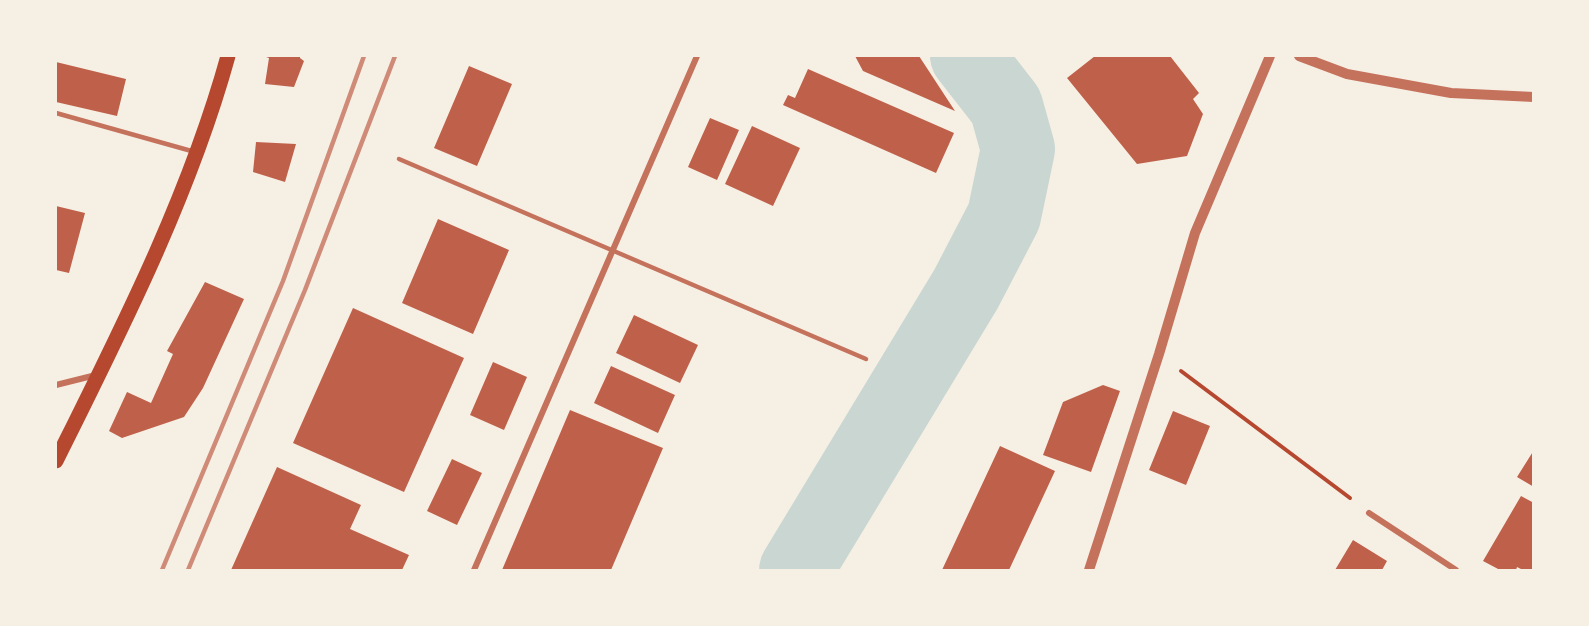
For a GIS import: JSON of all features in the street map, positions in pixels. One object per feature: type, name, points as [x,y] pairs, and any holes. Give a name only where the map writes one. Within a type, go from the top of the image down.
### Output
[{"type":"main road","points":[[56,461],[99,374],[166,227],[197,153],[228,56]]},
{"type":"street","points":[[474,570],[697,56]]},
{"type":"street","points":[[1089,570],[1159,354],[1195,233],[1270,56]]},
{"type":"street","points":[[1299,56],[1347,74],[1451,93],[1533,97]]},
{"type":"street","points":[[56,385],[99,374]]},
{"type":"street","points":[[1369,513],[1456,570]]},
{"type":"lane","points":[[56,113],[197,153]]},
{"type":"lane","points":[[399,159],[866,359]]},
{"type":"path","points":[[1159,354],[1369,513]]},
{"type":"building","points":[[263,56],[300,56],[304,61],[294,87],[265,84],[269,58]]},
{"type":"building","points":[[855,56],[919,56],[955,111],[863,71]]},
{"type":"building","points":[[1095,56],[1170,56],[1199,93],[1193,99],[1203,114],[1187,156],[1137,164],[1067,78]]},
{"type":"building","points":[[56,62],[126,79],[117,116],[56,102]]},
{"type":"building","points":[[469,66],[512,84],[477,166],[434,148]]},
{"type":"building","points":[[808,69],[954,133],[936,173],[783,105],[788,95],[795,98]]},
{"type":"building","points":[[710,118],[739,130],[717,180],[688,167]]},
{"type":"building","points":[[752,126],[800,148],[773,206],[725,184]]},
{"type":"building","points":[[256,142],[296,144],[285,182],[253,172]]},
{"type":"building","points":[[56,206],[85,213],[69,273],[56,270]]},
{"type":"building","points":[[438,219],[509,250],[473,334],[402,303]]},
{"type":"building","points":[[205,282],[244,299],[203,388],[184,417],[122,438],[109,431],[127,392],[151,403],[173,354],[167,351]]},
{"type":"building","points":[[353,308],[464,358],[404,492],[293,443]]},
{"type":"building","points":[[634,315],[698,345],[680,383],[616,353]]},
{"type":"building","points":[[493,362],[527,377],[504,430],[470,415]]},
{"type":"building","points":[[611,366],[675,395],[658,433],[594,403]]},
{"type":"building","points":[[1103,385],[1120,391],[1091,472],[1043,455],[1063,402]]},
{"type":"building","points":[[570,410],[663,448],[611,570],[502,570]]},
{"type":"building","points":[[1173,411],[1210,426],[1186,485],[1149,470]]},
{"type":"building","points":[[1000,446],[1055,471],[1009,570],[942,570]]},
{"type":"building","points":[[1534,450],[1534,487],[1517,477]]},
{"type":"building","points":[[452,459],[482,473],[457,525],[427,511]]},
{"type":"building","points":[[277,467],[361,505],[350,529],[409,555],[402,570],[231,570]]},
{"type":"building","points":[[1521,496],[1534,503],[1534,567],[1531,570],[1517,567],[1516,570],[1500,570],[1483,561]]},
{"type":"building","points":[[1353,540],[1387,561],[1382,570],[1335,570]]},
{"type":"waterway","points":[[796,570],[966,289],[1004,216],[1018,149],[1006,106],[967,56]]},
{"type":"railway","points":[[162,570],[283,281],[364,56]]},
{"type":"railway","points":[[188,570],[305,290],[395,56]]}]
